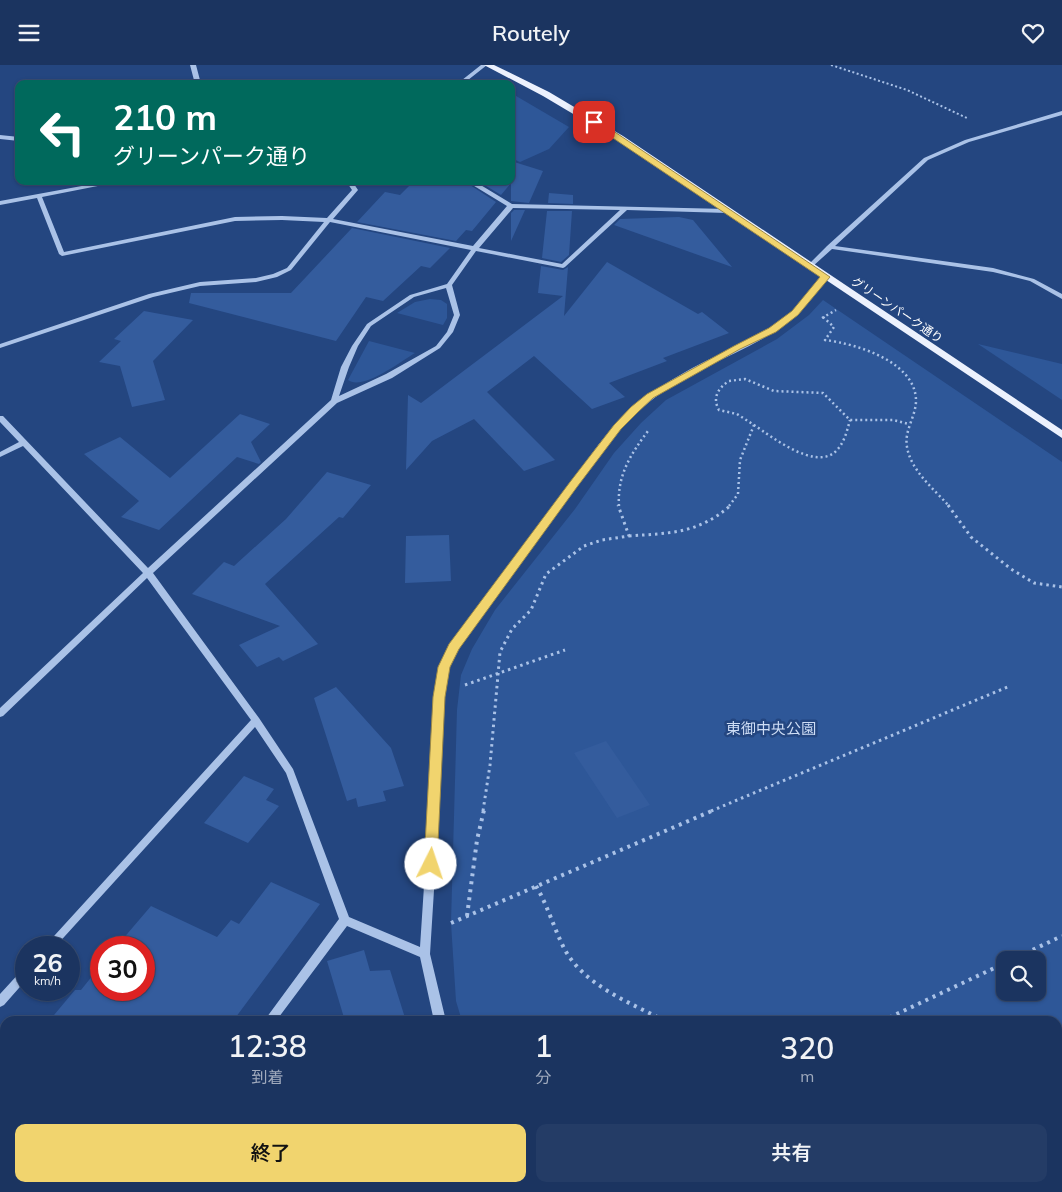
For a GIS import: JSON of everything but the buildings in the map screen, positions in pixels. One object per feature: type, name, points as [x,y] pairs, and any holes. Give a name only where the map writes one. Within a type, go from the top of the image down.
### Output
[{"type":"main road","name":"グリーンパーク通り","points":[[488,65],[546,94],[589,119],[1062,435]]},
{"type":"street","points":[[193,65],[197,80]]},
{"type":"street","points":[[464,80],[484,65]]},
{"type":"street","points":[[810,266],[926,159],[967,141],[1062,113]]},
{"type":"street","points":[[0,137],[15,139]]},
{"type":"street","points":[[0,203],[98,185]]},
{"type":"street","points":[[0,346],[151,295],[200,284],[256,280],[275,276],[289,269],[355,190],[352,185]]},
{"type":"street","points":[[476,185],[511,206],[727,211]]},
{"type":"street","points":[[39,196],[62,254],[236,219],[282,218],[329,221],[564,266],[625,209]]},
{"type":"street","points":[[334,401],[354,346],[369,325],[412,296],[449,285],[475,248],[511,206]]},
{"type":"street","points":[[829,247],[992,270],[1032,280],[1062,297]]},
{"type":"street","points":[[439,1016],[424,954],[434,810],[439,697],[444,667],[454,647],[605,443],[634,409],[650,396],[737,347],[773,330],[795,313],[825,277]]},
{"type":"street","points":[[0,714],[148,573],[334,401],[389,376],[438,347],[450,332],[456,315],[449,285]]},
{"type":"street","points":[[0,418],[148,573],[256,720],[290,772],[345,920],[424,954]]},
{"type":"street","points":[[0,455],[23,443]]},
{"type":"street","points":[[59,936],[256,720]]},
{"type":"street","points":[[274,1016],[345,920]]},
{"type":"street","points":[[0,1002],[15,985]]},
{"type":"path","points":[[831,65],[908,91],[996,132]]},
{"type":"path","points":[[814,323],[838,309]]},
{"type":"path","points":[[819,314],[834,327],[825,340],[850,343],[867,350],[905,373],[913,383],[916,393],[916,405],[906,435],[911,459],[918,470],[950,506],[965,531],[980,545],[1026,579],[1038,584],[1062,587]]},
{"type":"path","points":[[850,420],[846,438],[839,449],[832,456],[820,458],[796,451],[737,414],[719,410],[716,407],[716,400],[721,386],[727,380],[734,378],[750,379],[766,390],[823,393],[850,420],[893,420],[909,424]]},
{"type":"path","points":[[629,536],[624,526],[619,503],[619,479],[636,447],[652,425]]},
{"type":"path","points":[[467,916],[477,840],[485,804],[490,765],[500,652],[512,629],[531,610],[546,574],[584,546],[602,540],[629,536],[682,533],[697,529],[708,524],[732,504],[738,495],[740,457],[754,430],[754,425]]},
{"type":"path","points":[[460,687],[565,651]]},
{"type":"path","points":[[451,923],[1010,685]]},
{"type":"path","points":[[536,886],[547,902],[566,950],[574,963],[588,978],[656,1016]]},
{"type":"path","points":[[1030,951],[1062,936]]},
{"type":"path","points":[[893,1016],[996,967]]},
{"type":"green space","points":[[515,95],[569,127],[549,149],[520,162],[515,160]]},
{"type":"green space","points":[[430,299],[441,300],[447,304],[447,318],[443,325],[397,313],[415,302]]},
{"type":"green space","name":"東御中央公園","points":[[823,300],[1062,462],[1062,1016],[460,1016],[456,1001],[451,923],[457,710],[461,675],[472,649],[495,610],[575,509],[614,453],[641,423],[666,400],[777,339],[809,315]]},
{"type":"green space","points":[[369,341],[415,353],[371,379],[362,382],[348,380]]},
{"type":"green space","points":[[978,344],[1062,364],[1062,400]]},
{"type":"route","points":[[431,864],[439,697],[444,667],[454,647],[617,427],[634,409],[650,396],[737,347],[773,330],[795,313],[825,277],[594,122]]}]
